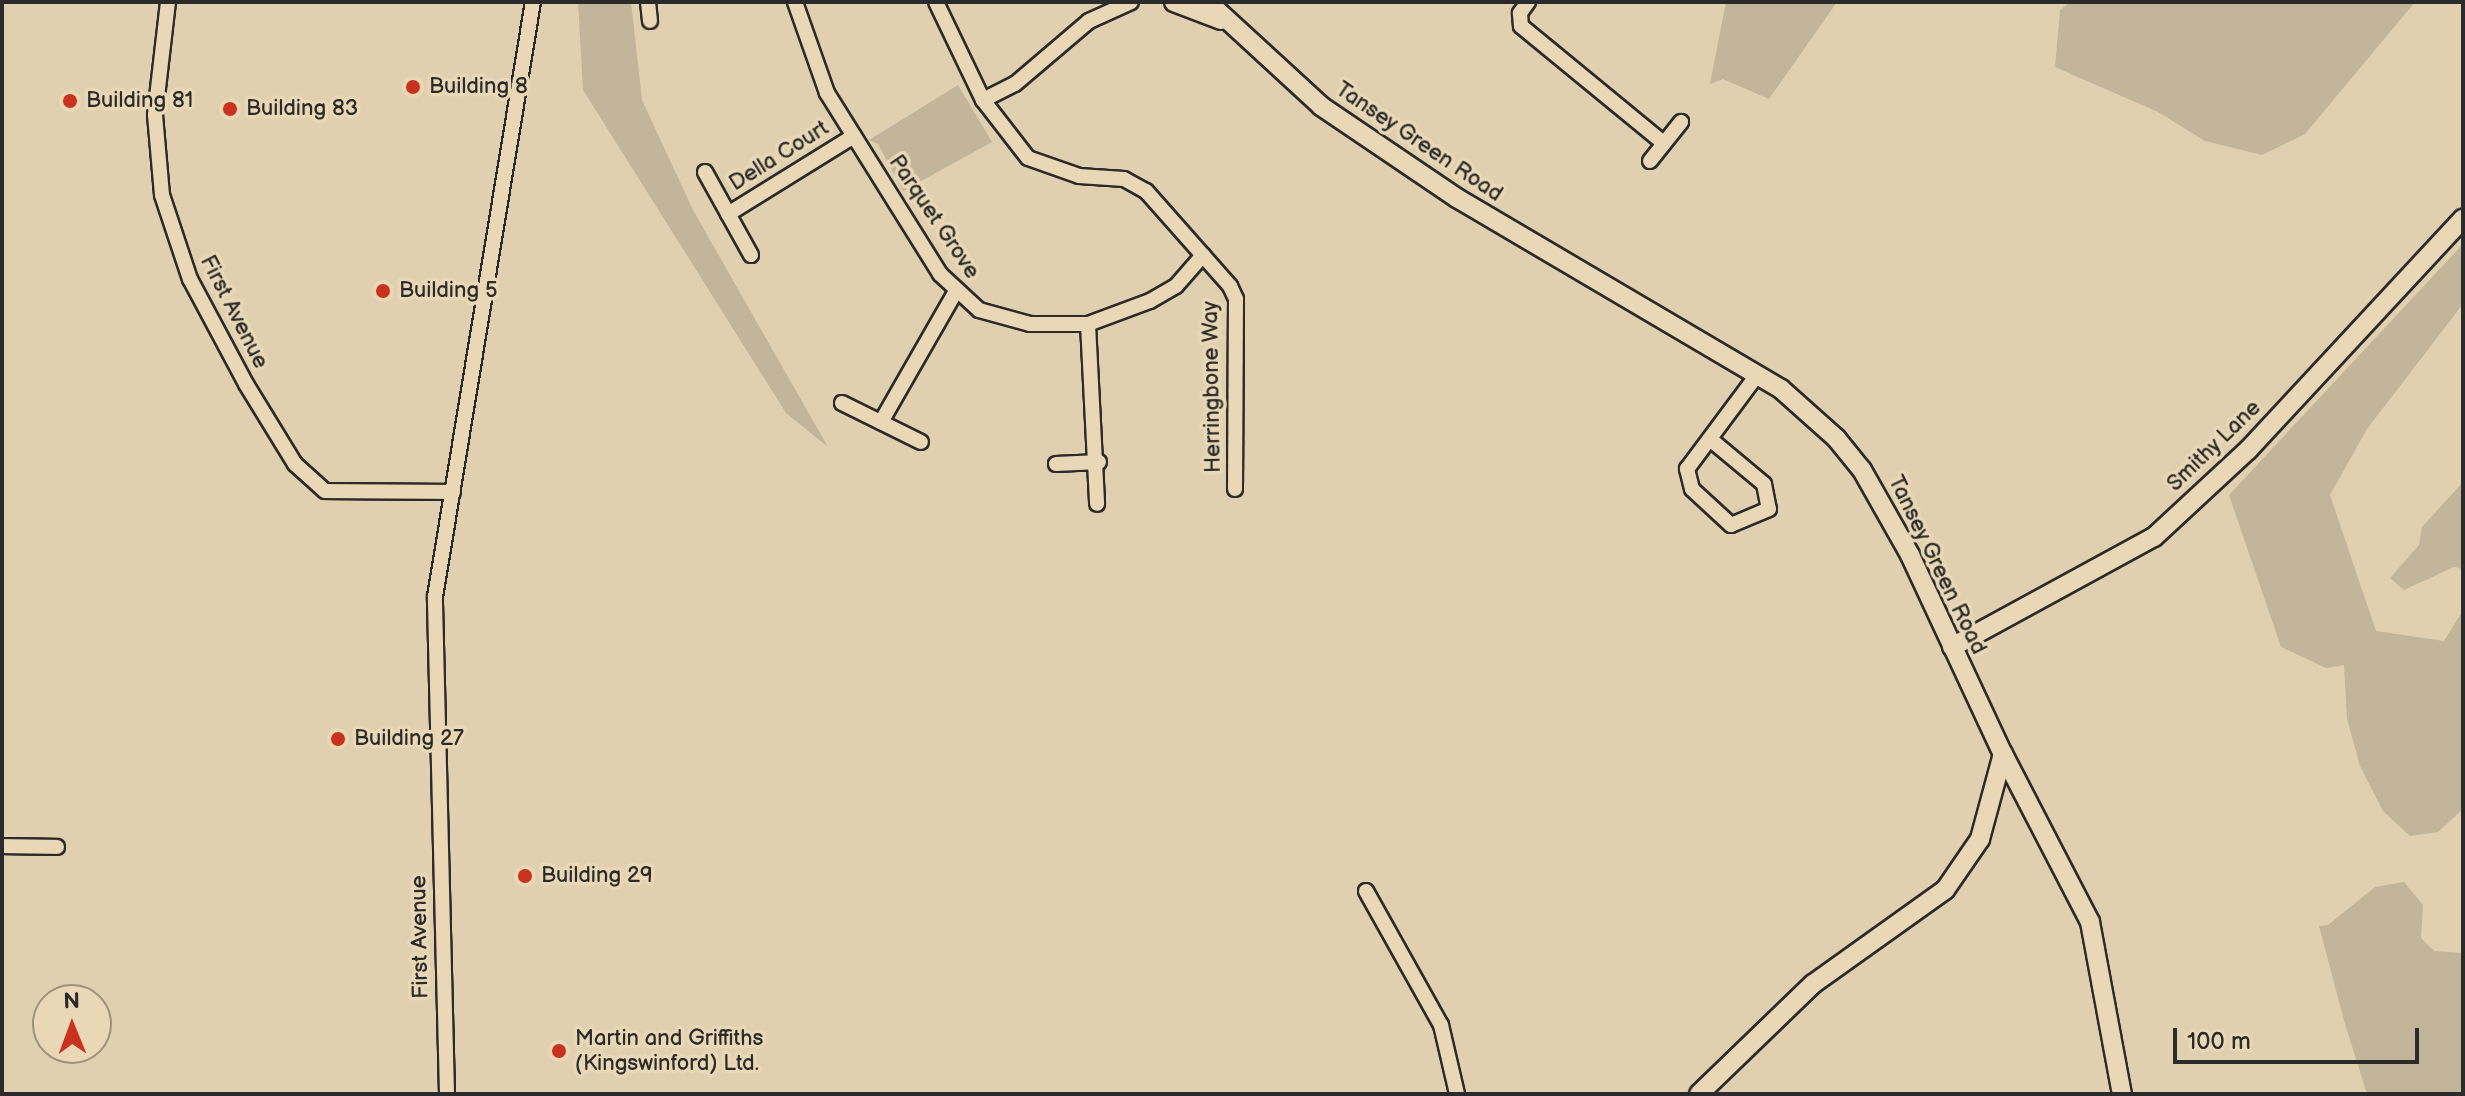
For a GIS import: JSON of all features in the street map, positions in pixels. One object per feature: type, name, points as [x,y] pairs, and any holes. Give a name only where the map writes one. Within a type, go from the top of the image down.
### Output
[{"type":"street","name":"First Avenue","points":[[168,2],[155,115],[162,195],[190,279],[246,384],[295,464],[325,491],[453,492]]},
{"type":"street","name":"First Avenue","points":[[447,1094],[435,597],[533,2]]},
{"type":"street","points":[[648,2],[650,21]]},
{"type":"street","name":"Parquet Grove","points":[[795,2],[827,93],[955,293],[979,310],[1017,321],[1088,324],[1150,301],[1176,286],[1203,255]]},
{"type":"street","name":"Herringbone Way","points":[[936,2],[983,100],[1028,158],[1079,176],[1124,179],[1146,191],[1203,255],[1236,299],[1235,489]]},
{"type":"street","points":[[1089,21],[1101,2]]},
{"type":"street","points":[[983,100],[1015,84],[1089,21],[1131,2]]},
{"type":"street","name":"Tansey Green Road","points":[[1174,2],[1227,22]]},
{"type":"street","name":"Tansey Green Road","points":[[1208,2],[1321,106],[1444,190],[1781,389],[1836,438],[1862,470],[1910,555],[2003,754],[2090,922],[2122,1094]]},
{"type":"street","points":[[1528,2],[1520,13],[1521,26],[1662,142]]},
{"type":"street","points":[[1650,161],[1662,142],[1681,122]]},
{"type":"street","name":"Della Court","points":[[728,214],[854,136]]},
{"type":"street","name":"Della Court","points":[[705,172],[751,255]]},
{"type":"street","name":"Smithy Lane","points":[[1952,647],[2154,537],[2248,450],[2463,219]]},
{"type":"street","points":[[881,422],[955,293]]},
{"type":"street","points":[[1088,324],[1099,462],[1097,504]]},
{"type":"street","points":[[1710,439],[1764,484],[1769,509],[1731,525],[1692,489],[1687,469],[1757,375]]},
{"type":"street","points":[[842,403],[921,442]]},
{"type":"street","points":[[1056,464],[1099,462]]},
{"type":"street","points":[[1699,1094],[1813,984],[1945,890],[1980,839],[2003,754]]},
{"type":"street","points":[[2,846],[57,847]]},
{"type":"street","points":[[1366,891],[1441,1025],[1457,1094]]},
{"type":"shaded area","points":[[578,2],[631,2],[642,100],[693,210],[828,447],[786,413],[583,90]]},
{"type":"shaded area","points":[[1726,2],[1837,2],[1769,99],[1723,79],[1710,84]]},
{"type":"shaded area","points":[[2070,2],[2415,2],[2305,134],[2262,155],[2205,141],[2158,112],[2055,67],[2060,10]]},
{"type":"shaded area","points":[[958,85],[992,142],[903,191],[878,144],[869,140]]},
{"type":"shaded area","points":[[2463,244],[2463,304],[2367,429],[2330,495],[2376,631],[2444,641],[2463,610],[2463,809],[2438,832],[2410,836],[2383,811],[2360,766],[2347,719],[2344,665],[2326,668],[2281,647],[2229,495]]},
{"type":"shaded area","points":[[2463,482],[2463,569],[2454,567],[2404,590],[2390,578],[2419,545],[2422,527]]},
{"type":"shaded area","points":[[2404,882],[2423,905],[2421,938],[2434,951],[2463,953],[2463,1094],[2367,1094],[2345,1024],[2319,926],[2328,925],[2375,887]]},
{"type":"place","name":"Building 8","points":[[413,87]]},
{"type":"place","name":"Building 81","points":[[70,101]]},
{"type":"place","name":"Building 83","points":[[230,109]]},
{"type":"place","name":"Building 5","points":[[383,291]]},
{"type":"place","name":"Building 27","points":[[338,739]]},
{"type":"place","name":"Building 29","points":[[525,876]]},
{"type":"place","name":"Martin and Griffiths (Kingswinford) Ltd.","points":[[559,1051]]}]
